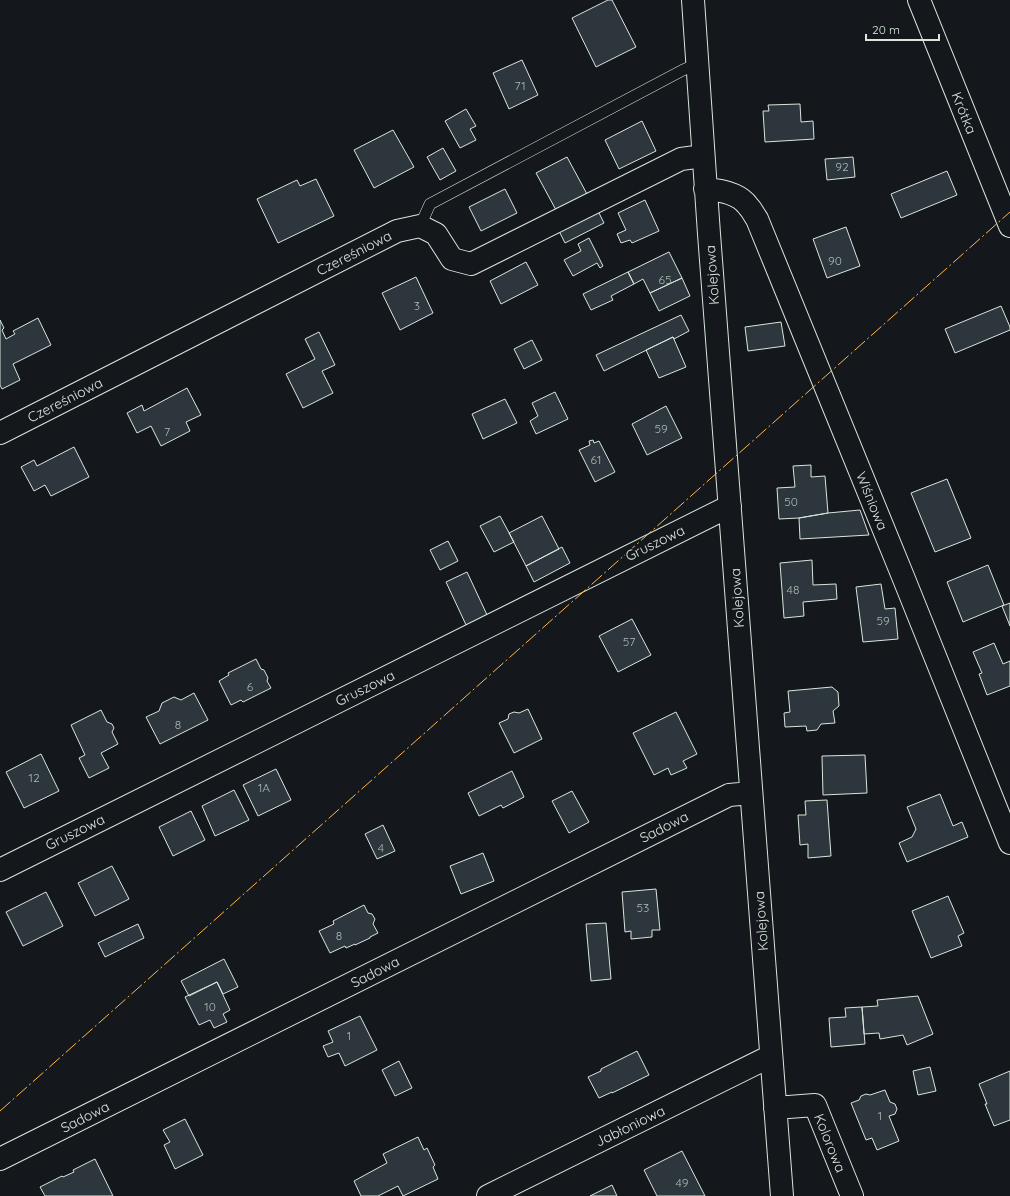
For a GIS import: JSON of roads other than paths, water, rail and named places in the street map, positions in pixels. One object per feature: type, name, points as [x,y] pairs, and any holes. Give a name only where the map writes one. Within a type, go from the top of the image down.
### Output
[{"type":"street","name":"Kolejowa","points":[[693,0],[703,156],[782,1196]]},
{"type":"street","name":"Krótka","points":[[919,0],[1010,226]]},
{"type":"street","points":[[420,226],[436,234],[452,259],[471,264],[681,159],[703,156]]},
{"type":"street","name":"Wiśniowa","points":[[706,188],[731,194],[745,201],[757,219],[1010,843]]},
{"type":"street","name":"Czereśniowa","points":[[0,433],[397,231],[420,226]]},
{"type":"street","name":"Gruszowa","points":[[0,870],[730,506]]},
{"type":"street","name":"Sadowa","points":[[0,1159],[729,795],[751,792]]},
{"type":"street","name":"Jabłoniowa","points":[[488,1196],[771,1056]]},
{"type":"street","name":"Kolorowa","points":[[775,1108],[815,1105],[852,1196]]},
{"type":"lane","points":[[420,226],[430,204],[697,64]]}]
